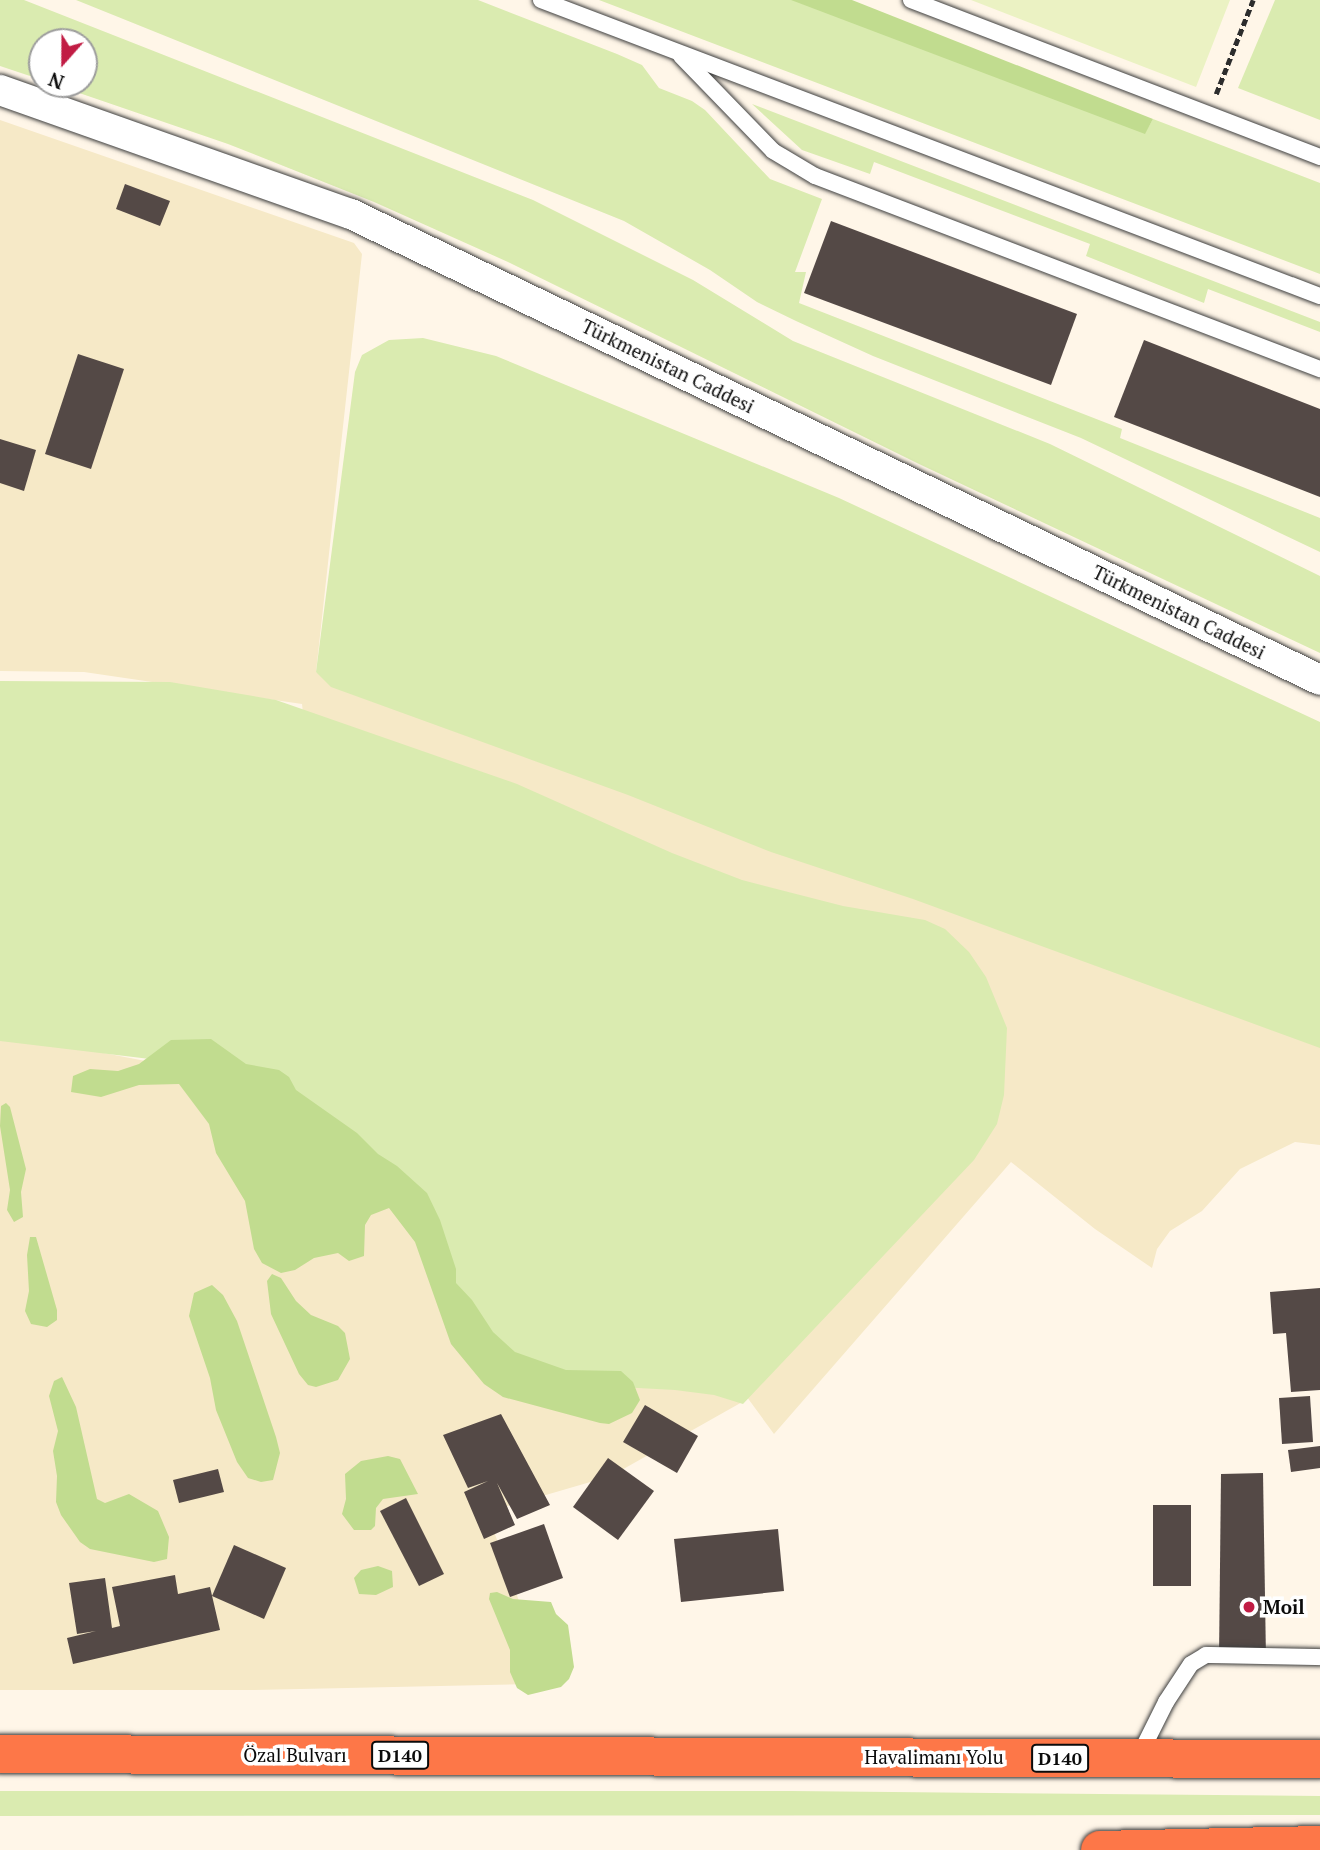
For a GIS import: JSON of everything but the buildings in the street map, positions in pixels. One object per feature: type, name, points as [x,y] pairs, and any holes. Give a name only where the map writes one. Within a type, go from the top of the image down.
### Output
[{"type":"highway","name":"Özal Bulvarı","points":[[0,1754],[799,1757]]},
{"type":"highway","name":"Havalimanı Yolu","points":[[799,1757],[1320,1759]]},
{"type":"highway","points":[[1100,1850],[1305,1847]]},
{"type":"street","name":"Türkmenistan Caddesi","points":[[0,90],[351,214],[1320,680]]},
{"type":"lane","points":[[541,0],[1320,296]]},
{"type":"lane","points":[[911,0],[1320,157]]},
{"type":"lane","points":[[677,52],[773,152],[815,176],[1320,369]]},
{"type":"lane","points":[[1138,1758],[1166,1702],[1191,1664],[1206,1655],[1320,1657]]},
{"type":"path","points":[[1208,114],[1252,0]]},
{"type":"shaded area","points":[[0,120],[354,243],[362,254],[316,672],[1320,1040],[1320,1145],[1295,1142],[1240,1169],[1202,1211],[1170,1231],[1157,1249],[1152,1268],[1095,1229],[1011,1162],[774,1434],[730,1374],[343,1064],[302,704],[84,672],[0,671]]},
{"type":"shaded area","points":[[0,1033],[312,1093],[744,1401],[611,1476],[487,1512],[537,1651],[531,1684],[254,1690],[0,1690]]},
{"type":"green space","points":[[0,0],[24,0],[95,28],[28,28],[28,75],[0,66]]},
{"type":"green space","points":[[76,0],[478,0],[642,65],[659,88],[692,101],[705,110],[770,179],[822,199],[795,272],[806,272],[799,303],[1122,429],[1120,438],[1320,518],[1320,552],[1081,438],[873,356],[796,321],[757,302],[710,270],[624,221]]},
{"type":"green space","points":[[599,0],[794,0],[1145,133],[1153,119],[1320,183],[1320,274]]},
{"type":"green space","points":[[791,0],[852,0],[1153,119],[1145,134]]},
{"type":"green space","points":[[971,0],[1230,0],[1196,87]]},
{"type":"green space","points":[[1275,0],[1320,0],[1320,120],[1238,88]]},
{"type":"green space","points":[[98,29],[533,200],[693,280],[793,341],[1050,444],[1320,576],[1320,653],[919,464],[508,262],[374,202],[228,144],[94,98],[98,98]]},
{"type":"green space","points":[[752,104],[1320,322],[1320,332],[1208,289],[1204,303],[1086,256],[1090,244],[874,162],[870,174],[802,150]]},
{"type":"green space","points":[[423,338],[496,356],[839,498],[1320,722],[1320,1048],[913,899],[771,852],[628,795],[331,687],[316,672],[355,372],[362,355],[389,340]]},
{"type":"green space","points":[[0,681],[170,682],[276,700],[517,784],[672,853],[742,880],[843,906],[925,920],[945,929],[969,952],[986,977],[1007,1028],[1004,1095],[997,1124],[974,1160],[743,1404],[714,1395],[675,1390],[546,1383],[498,1359],[411,1204],[200,1065],[0,1041]]},
{"type":"green space","points":[[211,1039],[246,1064],[279,1070],[289,1077],[296,1090],[357,1133],[378,1154],[397,1166],[427,1193],[440,1220],[456,1269],[456,1283],[472,1300],[493,1332],[515,1352],[566,1370],[621,1371],[633,1382],[640,1400],[632,1413],[609,1424],[600,1423],[503,1397],[484,1384],[451,1344],[415,1242],[389,1208],[371,1215],[365,1225],[364,1256],[349,1261],[338,1253],[314,1258],[295,1270],[281,1273],[262,1263],[254,1249],[245,1201],[216,1153],[209,1124],[179,1084],[139,1085],[101,1097],[71,1092],[73,1076],[90,1069],[118,1071],[139,1064],[171,1040]]},
{"type":"green space","points":[[6,1103],[10,1107],[26,1169],[21,1192],[23,1217],[14,1222],[7,1210],[10,1190],[0,1126],[1,1106]]},
{"type":"green space","points":[[30,1237],[36,1237],[57,1310],[57,1320],[47,1327],[31,1324],[25,1311],[29,1291],[27,1255]]},
{"type":"green space","points":[[272,1274],[281,1278],[296,1301],[311,1315],[338,1326],[345,1333],[350,1359],[338,1380],[316,1387],[308,1385],[299,1374],[271,1314],[267,1281]]},
{"type":"green space","points":[[212,1285],[223,1295],[237,1321],[276,1437],[280,1453],[273,1480],[261,1482],[248,1478],[237,1462],[216,1410],[210,1378],[189,1316],[194,1293]]},
{"type":"green space","points":[[62,1377],[76,1407],[97,1499],[105,1503],[129,1494],[158,1511],[169,1537],[167,1559],[154,1562],[90,1549],[80,1542],[61,1515],[56,1502],[57,1476],[53,1451],[58,1431],[49,1396],[54,1381]]},
{"type":"green space","points":[[388,1456],[400,1459],[418,1494],[383,1499],[376,1508],[375,1526],[371,1530],[354,1530],[342,1514],[346,1499],[345,1474],[361,1461]]},
{"type":"green space","points":[[378,1566],[392,1571],[393,1587],[376,1595],[359,1594],[354,1578],[361,1570]]},
{"type":"green space","points":[[497,1592],[513,1599],[551,1602],[556,1614],[568,1625],[574,1667],[569,1679],[561,1687],[528,1695],[517,1688],[510,1672],[510,1650],[489,1599],[490,1593]]},
{"type":"green space","points":[[0,1791],[791,1791],[1320,1796],[1320,1815],[0,1816]]},
{"type":"place","name":"Moil","points":[[1249,1607]]}]
